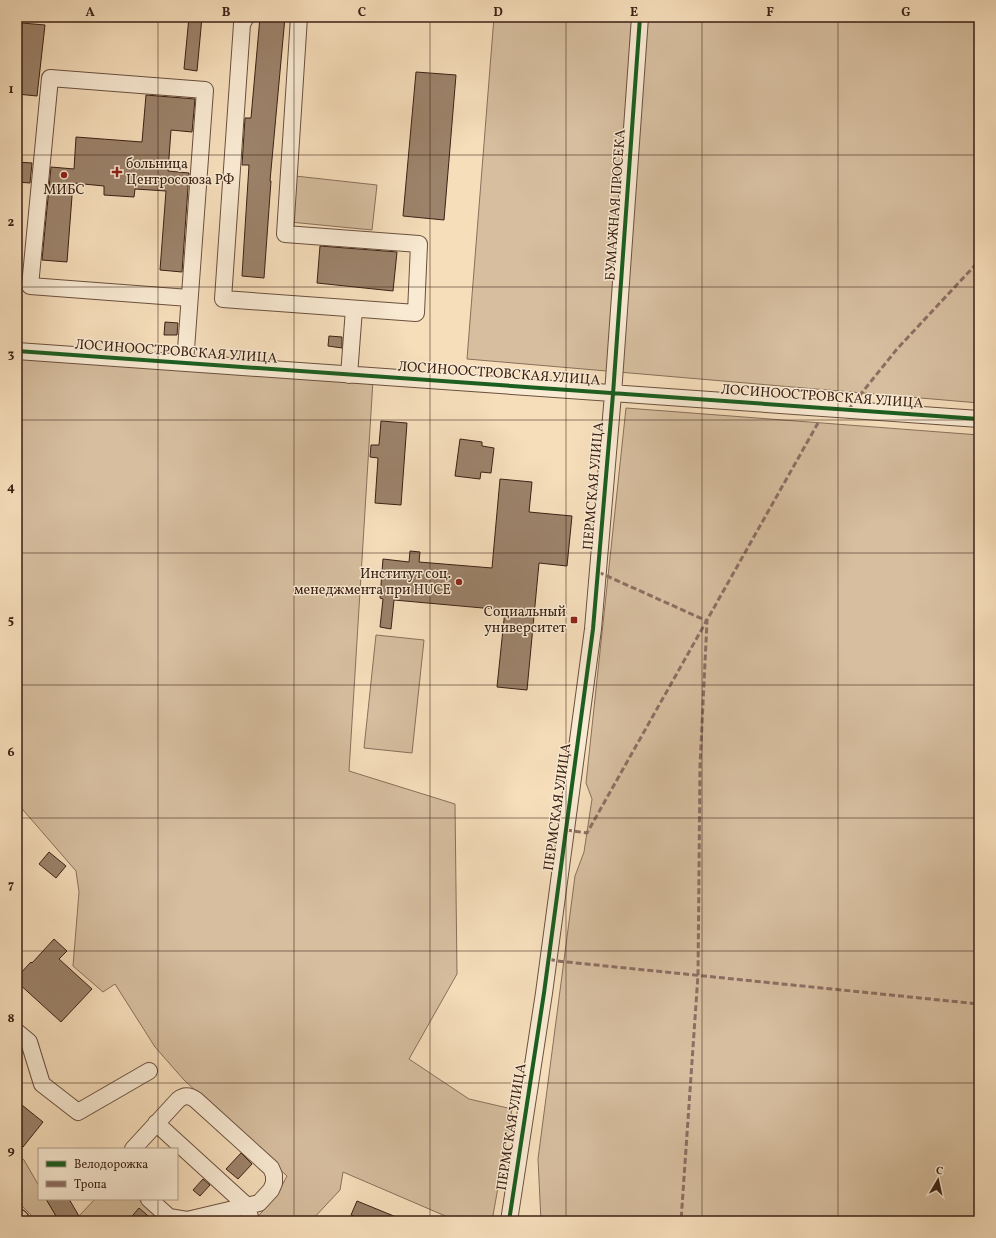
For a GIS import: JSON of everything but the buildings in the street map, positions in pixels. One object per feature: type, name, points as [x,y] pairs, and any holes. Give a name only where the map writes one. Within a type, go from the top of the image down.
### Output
[{"type":"street","points":[[246,17],[242,24],[223,299],[416,313],[419,244],[285,234],[299,17]]},
{"type":"street","name":"БУМАЖНАЯ ПРОСЕКА","points":[[613,394],[640,17]]},
{"type":"street","points":[[185,363],[204,90],[50,78],[30,286],[189,298]]},
{"type":"street","points":[[348,375],[354,309]]},
{"type":"street","name":"ЛОСИНООСТРОВСКАЯ УЛИЦА","points":[[17,351],[979,419]]},
{"type":"street","name":"ПЕРМСКАЯ УЛИЦА","points":[[509,1221],[545,986],[593,629],[613,394]]},
{"type":"street","points":[[17,1032],[29,1042],[42,1084],[78,1112],[149,1071]]},
{"type":"street","points":[[134,1148],[178,1100],[183,1097],[193,1098],[273,1172],[275,1179],[271,1190],[249,1214],[187,1220],[169,1217],[150,1200]]},
{"type":"street","points":[[156,1124],[249,1214]]},
{"type":"shaded area","points":[[494,17],[979,17],[979,403],[467,359]]},
{"type":"shaded area","points":[[295,176],[377,185],[372,230],[290,222]]},
{"type":"shaded area","points":[[17,356],[373,380],[349,771],[455,804],[457,974],[409,1059],[469,1099],[512,1109],[492,1221],[457,1221],[343,1172],[340,1190],[311,1221],[254,1221],[277,1195],[287,1176],[184,1080],[155,1047],[115,984],[103,992],[73,966],[79,892],[76,871],[17,803]]},
{"type":"shaded area","points":[[626,408],[979,435],[979,1221],[541,1221],[538,1159],[575,876],[584,852],[592,799],[586,783]]},
{"type":"shaded area","points":[[376,635],[424,640],[412,753],[364,748]]},
{"type":"shaded area","points":[[17,1154],[24,1160],[38,1184],[38,1200],[47,1200],[59,1221],[37,1221],[17,1201]]},
{"type":"shaded area","points":[[94,1200],[139,1200],[163,1221],[71,1221],[79,1216]]},
{"type":"marked path","points":[[848,410],[897,349],[979,261]]},
{"type":"marked path","points":[[566,830],[587,833],[818,423]]},
{"type":"marked path","points":[[598,572],[707,621],[700,766],[698,975],[681,1221]]},
{"type":"marked path","points":[[549,959],[979,1004]]},
{"type":"marked path","points":[[965,1221],[979,1217]]},
{"type":"cycle path","points":[[509,1221],[544,993],[593,629],[613,394],[640,17]]},
{"type":"cycle path","points":[[17,351],[979,419]]},
{"type":"place","name":"больница Центросоюза РФ","points":[[117,172]]},
{"type":"place","name":"МИБС","points":[[64,175]]},
{"type":"place","name":"Институт соц. менеджмента при HUCE","points":[[459,582]]},
{"type":"place","name":"Социальный университет","points":[[574,620]]}]
